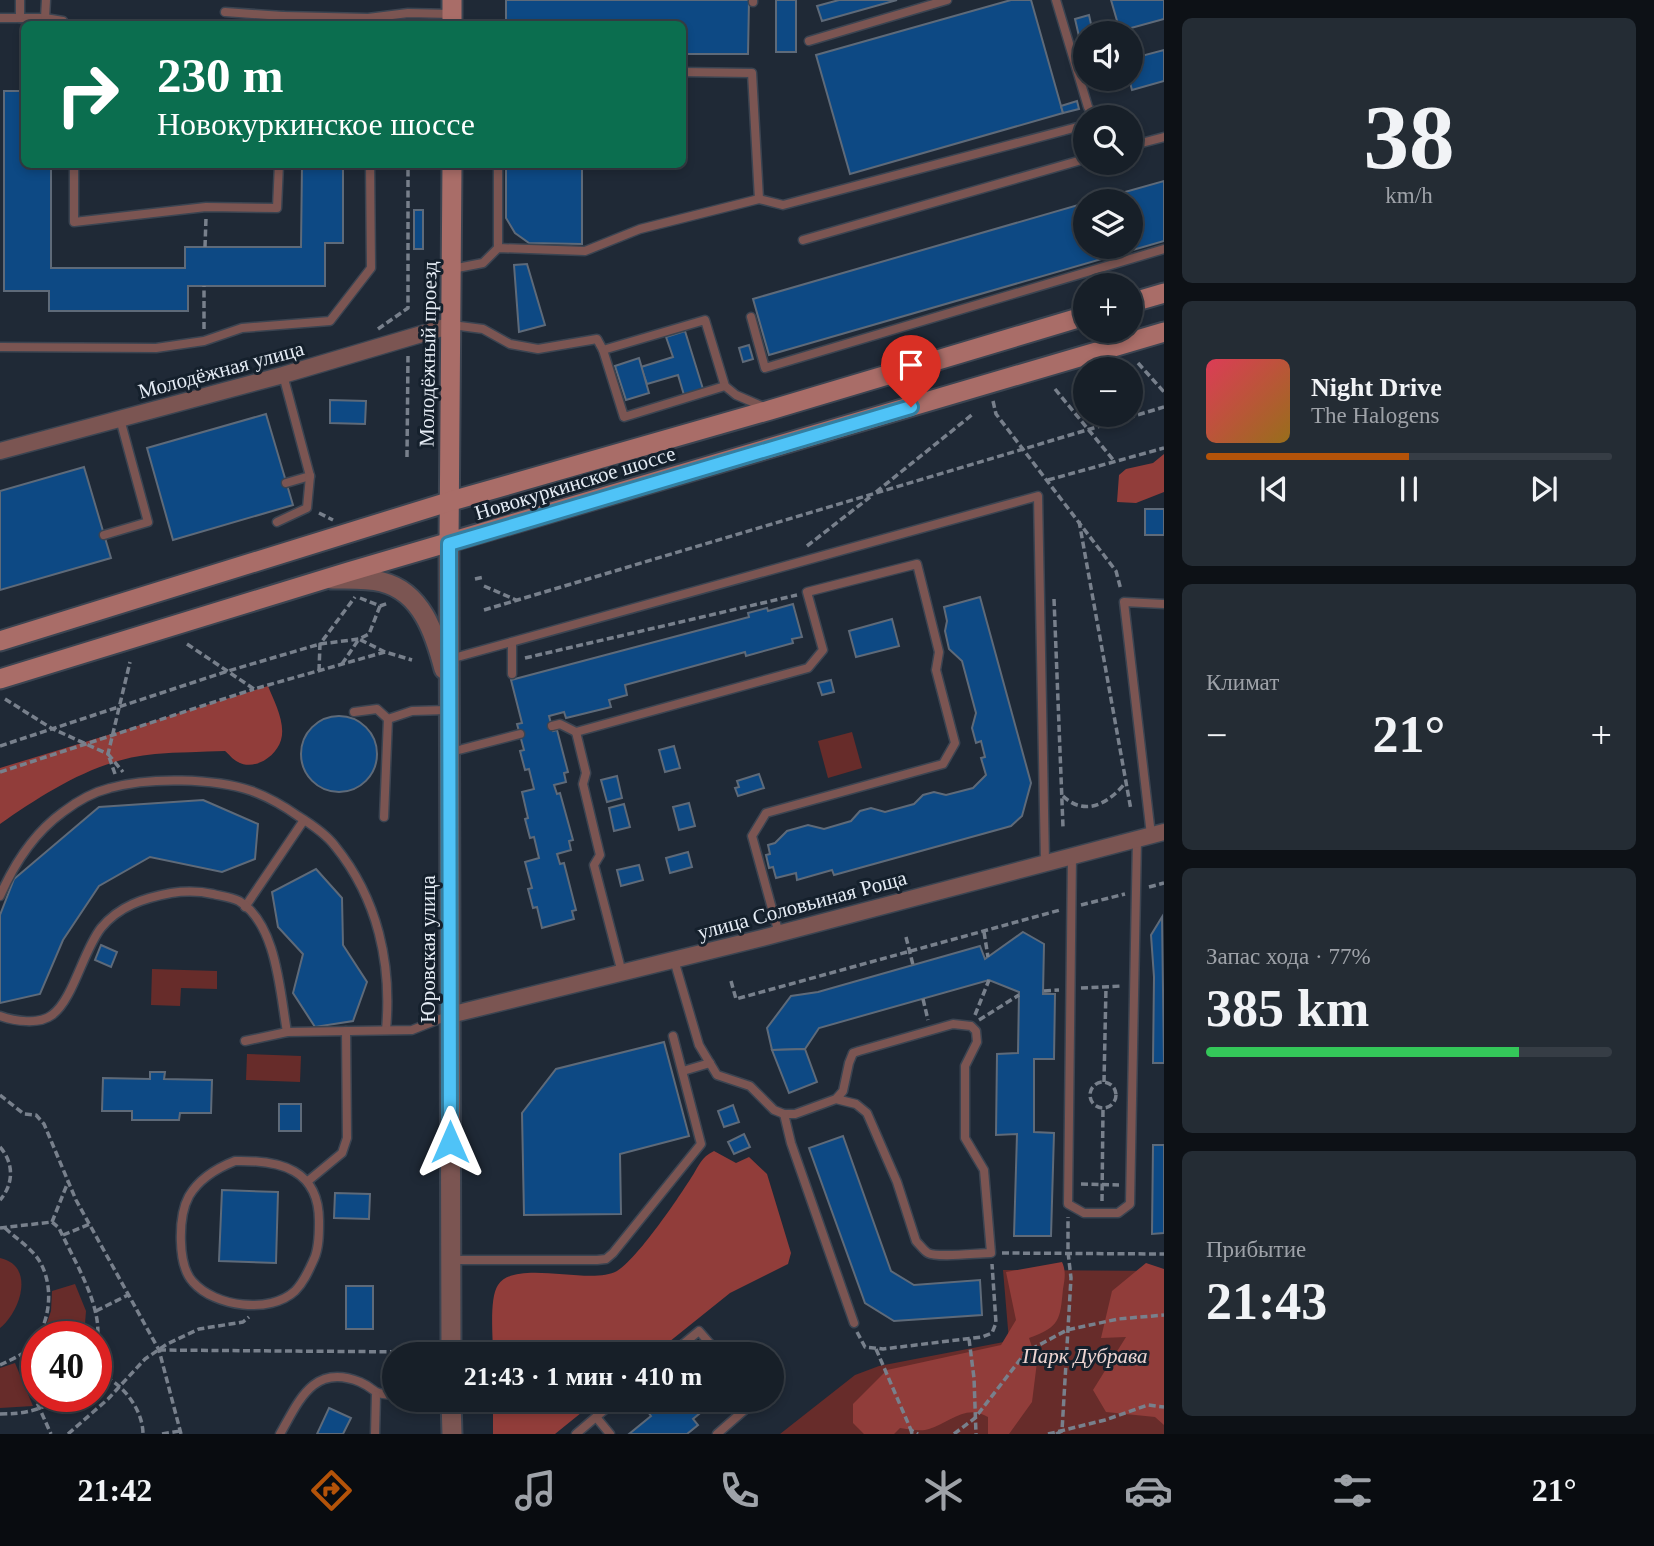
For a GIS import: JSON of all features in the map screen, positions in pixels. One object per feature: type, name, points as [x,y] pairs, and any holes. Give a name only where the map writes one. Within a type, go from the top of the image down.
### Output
[{"type":"main road","name":"Молодёжный проезд","points":[[449,544],[447,502],[452,325],[452,168]]},
{"type":"main road","points":[[1143,299],[1164,293]]},
{"type":"main road","name":"Новокуркинское шоссе","points":[[0,641],[447,502],[1073,320]]},
{"type":"main road","name":"Новокуркинское шоссе","points":[[0,679],[1164,332]]},
{"type":"street","name":"Молодёжная улица","points":[[0,451],[283,375],[452,325]]},
{"type":"street","name":"Юровская улица","points":[[449,544],[451,1342]]},
{"type":"street","points":[[329,579],[382,582],[409,597],[418,606],[430,626],[450,702]]},
{"type":"street","name":"улица Соловьиная Роща","points":[[450,1015],[779,934],[1150,835]]},
{"type":"street","points":[[452,1412],[452,1434]]},
{"type":"lane","points":[[20,0],[20,18]]},
{"type":"lane","points":[[45,19],[46,0]]},
{"type":"lane","points":[[809,41],[947,0]]},
{"type":"lane","points":[[1056,0],[1087,105]]},
{"type":"lane","points":[[225,12],[283,20],[368,21],[408,13],[452,13]]},
{"type":"lane","points":[[0,18],[62,21]]},
{"type":"lane","points":[[686,72],[752,73],[759,199]]},
{"type":"lane","points":[[498,248],[585,251],[640,229],[759,199],[783,205],[1073,128]]},
{"type":"lane","points":[[1143,143],[1164,137]]},
{"type":"lane","points":[[803,240],[1073,162]]},
{"type":"lane","points":[[74,168],[74,222],[206,207],[277,208],[279,168]]},
{"type":"lane","points":[[0,348],[156,348],[204,341],[242,328],[330,321],[371,268],[370,168]]},
{"type":"lane","points":[[452,269],[483,264],[498,248],[498,168]]},
{"type":"lane","points":[[751,317],[765,368],[1164,249]]},
{"type":"lane","points":[[603,350],[705,320],[725,386],[736,395],[770,410]]},
{"type":"lane","points":[[452,325],[483,329],[510,344],[538,349],[597,339],[624,417],[725,386]]},
{"type":"lane","points":[[277,522],[307,508],[310,476],[283,375]]},
{"type":"lane","points":[[104,535],[148,522],[120,419]]},
{"type":"lane","points":[[286,482],[310,476]]},
{"type":"lane","points":[[450,659],[1038,496],[1045,862]]},
{"type":"lane","points":[[552,726],[560,724],[576,732],[808,668],[822,650],[807,592],[917,564],[939,652],[936,670],[955,743],[943,764],[766,813],[752,836],[779,934]]},
{"type":"lane","points":[[1072,855],[1068,1204],[1084,1213],[1118,1213],[1130,1204],[1136,891],[1150,835],[1124,602],[1164,604]]},
{"type":"lane","points":[[512,642],[512,674]]},
{"type":"lane","points":[[388,719],[450,702]]},
{"type":"lane","points":[[354,712],[377,709],[388,719]]},
{"type":"lane","points":[[384,817],[388,719]]},
{"type":"lane","points":[[576,732],[586,774],[583,784],[600,855],[594,865],[622,974]]},
{"type":"lane","points":[[451,752],[520,734]]},
{"type":"lane","points":[[0,896],[23,852],[62,812],[109,788],[134,784],[202,781],[253,791],[278,803],[335,844],[357,879],[373,914],[383,946],[386,1030]]},
{"type":"lane","points":[[245,907],[304,820]]},
{"type":"lane","points":[[0,1016],[33,1021],[51,1017],[73,982],[88,946],[103,926],[121,909],[137,901],[183,891],[223,896],[239,901],[254,914],[273,952],[287,1032]]},
{"type":"lane","points":[[674,960],[699,1045],[717,1075],[750,1086],[774,1110],[784,1114],[795,1114],[836,1099],[843,1091],[853,1054],[953,1024],[971,1026],[976,1031],[977,1042],[965,1066],[965,1139],[985,1170],[991,1253],[928,1253],[916,1241],[897,1182],[867,1113],[856,1104],[836,1099]]},
{"type":"lane","points":[[245,1041],[287,1032],[412,1030],[450,1015]]},
{"type":"lane","points":[[308,1181],[342,1153],[346,1138],[346,1031]]},
{"type":"lane","points":[[451,1260],[606,1259],[701,1143],[673,1036]]},
{"type":"lane","points":[[683,1071],[710,1063]]},
{"type":"lane","points":[[784,1114],[791,1143],[854,1323]]},
{"type":"lane","points":[[235,1161],[276,1164],[292,1170],[308,1181],[316,1194],[319,1212],[316,1255],[306,1278],[294,1292],[252,1306],[228,1303],[210,1296],[191,1281],[182,1259],[183,1216],[189,1196],[218,1167],[235,1161]]},
{"type":"lane","points":[[686,1342],[699,1331],[709,1342]]},
{"type":"lane","points":[[280,1434],[305,1391],[327,1377],[346,1378],[363,1384],[376,1395],[382,1395]]},
{"type":"lane","points":[[375,1434],[376,1395]]},
{"type":"lane","points":[[576,1434],[602,1412]]},
{"type":"lane","points":[[718,1434],[743,1412]]},
{"type":"lane","points":[[596,1417],[610,1434]]},
{"type":"path","points":[[407,457],[408,168]]},
{"type":"path","points":[[205,247],[206,207]]},
{"type":"path","points":[[204,286],[204,341]]},
{"type":"path","points":[[373,332],[408,308]]},
{"type":"path","points":[[1143,368],[1164,393]]},
{"type":"path","points":[[1055,389],[1115,461]]},
{"type":"path","points":[[995,406],[996,414],[1116,570],[1124,602]]},
{"type":"path","points":[[484,611],[1164,407]]},
{"type":"path","points":[[781,567],[973,414]]},
{"type":"path","points":[[1048,480],[1164,448]]},
{"type":"path","points":[[307,508],[332,518],[334,523]]},
{"type":"path","points":[[1079,521],[1131,810]]},
{"type":"path","points":[[475,579],[484,577]]},
{"type":"path","points":[[484,586],[518,600]]},
{"type":"path","points":[[1054,587],[1063,827]]},
{"type":"path","points":[[521,659],[807,592]]},
{"type":"path","points":[[0,746],[229,671],[320,644],[359,639],[369,634],[380,606],[355,597],[320,644],[319,671]]},
{"type":"path","points":[[359,639],[385,652],[412,660]]},
{"type":"path","points":[[342,664],[359,639]]},
{"type":"path","points":[[187,644],[254,688]]},
{"type":"path","points":[[0,772],[254,688],[385,652]]},
{"type":"path","points":[[118,786],[108,754],[130,662]]},
{"type":"path","points":[[5,699],[51,728],[108,754],[134,784]]},
{"type":"path","points":[[1063,796],[1078,806],[1090,807],[1102,804],[1116,795],[1126,782]]},
{"type":"path","points":[[731,981],[736,999],[1164,883]]},
{"type":"path","points":[[984,931],[988,957]]},
{"type":"path","points":[[905,937],[913,965]]},
{"type":"path","points":[[971,1026],[989,980]]},
{"type":"path","points":[[1071,989],[1134,985]]},
{"type":"path","points":[[1104,1082],[1106,987]]},
{"type":"path","points":[[971,1026],[1019,995]]},
{"type":"path","points":[[923,999],[931,1030]]},
{"type":"path","points":[[1104,1082],[1112,1085],[1116,1097],[1112,1105],[1103,1109],[1094,1106],[1090,1094],[1093,1087],[1104,1082]]},
{"type":"path","points":[[0,1095],[24,1114],[36,1115],[44,1124],[68,1182],[159,1350],[181,1432],[162,1434]]},
{"type":"path","points":[[1102,1213],[1103,1109]]},
{"type":"path","points":[[0,1147],[10,1164],[10,1178],[7,1192],[0,1200]]},
{"type":"path","points":[[52,1222],[68,1182]]},
{"type":"path","points":[[1069,1184],[1131,1185]]},
{"type":"path","points":[[1062,1431],[1071,1278],[1068,1204]]},
{"type":"path","points":[[2,1228],[52,1222],[59,1228],[96,1311],[97,1321]]},
{"type":"path","points":[[63,1235],[90,1224]]},
{"type":"path","points":[[2,1228],[39,1261],[47,1281],[48,1304],[45,1321]]},
{"type":"path","points":[[854,1323],[865,1347],[875,1348],[969,1339],[992,1334],[996,1323],[991,1253],[1164,1254]]},
{"type":"path","points":[[96,1311],[128,1295]]},
{"type":"path","points":[[68,1434],[121,1386],[145,1359],[199,1328],[243,1322],[249,1316],[252,1306]]},
{"type":"path","points":[[954,1434],[975,1418],[1026,1352],[1067,1330],[1118,1319],[1164,1315]]},
{"type":"path","points":[[969,1339],[974,1378],[976,1434]]},
{"type":"path","points":[[875,1348],[912,1432],[918,1434]]},
{"type":"path","points":[[159,1350],[382,1352]]},
{"type":"path","points":[[0,1365],[21,1354]]},
{"type":"path","points":[[112,1381],[121,1386],[143,1425],[143,1434]]},
{"type":"path","points":[[1048,1434],[1105,1420],[1148,1405],[1164,1407]]},
{"type":"path","points":[[0,1414],[21,1411]]},
{"type":"path","points":[[42,1412],[51,1434]]},
{"type":"path","points":[[1056,1434],[1062,1431]]},
{"type":"green space","points":[[852,732],[862,768],[828,778],[818,741]]},
{"type":"green space","points":[[152,969],[217,971],[217,989],[181,988],[180,1006],[151,1005]]},
{"type":"green space","points":[[247,1054],[301,1056],[300,1082],[246,1080]]},
{"type":"green space","points":[[0,1258],[18,1270],[21,1290],[14,1311],[0,1328]]},
{"type":"green space","name":"Парк Дубрава","points":[[1003,1270],[1164,1271],[1164,1434],[780,1434],[855,1375],[879,1366],[1009,1341]]},
{"type":"green space","points":[[75,1284],[86,1311],[85,1321],[48,1321],[52,1291]]},
{"type":"green space","points":[[15,1363],[21,1377],[21,1407],[0,1408],[0,1368]]},
{"type":"shaded area","points":[[1164,454],[1164,492],[1136,503],[1117,502],[1119,475],[1126,469],[1153,463]]},
{"type":"shaded area","points":[[268,686],[279,712],[282,733],[278,746],[264,761],[244,764],[225,751],[134,757],[73,779],[0,824],[0,768]]},
{"type":"shaded area","points":[[714,1151],[736,1163],[749,1157],[767,1174],[791,1253],[788,1264],[730,1293],[669,1342],[493,1342],[492,1308],[495,1291],[507,1277],[536,1273],[590,1276],[617,1271],[646,1242],[706,1156]]},
{"type":"shaded area","points":[[1062,1262],[1065,1278],[1059,1315],[1053,1326],[1029,1338],[1037,1362],[1032,1402],[1009,1434],[988,1434],[988,1417],[972,1412],[958,1415],[929,1429],[900,1428],[894,1434],[864,1434],[853,1423],[853,1404],[887,1370],[1001,1345],[1016,1320],[1006,1272]]},
{"type":"shaded area","points":[[1146,1263],[1164,1269],[1164,1425],[1155,1417],[1106,1412],[1093,1390],[1126,1337],[1101,1338],[1112,1291]]},
{"type":"shaded area","points":[[493,1412],[582,1412],[555,1434],[493,1434]]},
{"type":"building","points":[[506,0],[749,0],[748,54],[686,54],[686,21],[506,21]]},
{"type":"building","points":[[776,0],[796,0],[796,52],[776,52]]},
{"type":"building","points":[[839,0],[897,0],[822,21],[817,6]]},
{"type":"building","points":[[1011,0],[1031,0],[1063,113],[850,174],[816,55]]},
{"type":"building","points":[[1111,0],[1164,0],[1164,19],[1143,25],[1143,21],[1117,21]]},
{"type":"building","points":[[1089,15],[1090,21],[1075,21]]},
{"type":"building","points":[[1164,50],[1164,81],[1143,87],[1143,56]]},
{"type":"building","points":[[4,91],[21,91],[21,168],[51,168],[51,268],[185,268],[185,247],[301,247],[302,168],[343,168],[343,243],[325,243],[325,286],[188,286],[188,311],[49,311],[49,291],[4,291]]},
{"type":"building","points":[[1077,101],[1078,105],[1073,105],[1073,110],[1063,113],[1061,106]]},
{"type":"building","points":[[506,168],[582,168],[582,244],[529,243],[515,233],[506,218]]},
{"type":"building","points":[[1164,181],[1164,241],[1143,247],[1143,189],[1136,189]]},
{"type":"building","points":[[1073,206],[1073,259],[1102,259],[769,355],[753,299]]},
{"type":"building","points":[[414,210],[423,210],[423,249],[414,249]]},
{"type":"building","points":[[527,264],[545,325],[519,332],[514,265]]},
{"type":"building","points":[[685,331],[703,389],[684,395],[678,375],[647,384],[641,367],[673,357],[666,337]]},
{"type":"building","points":[[749,345],[753,359],[743,362],[739,348]]},
{"type":"building","points":[[639,358],[649,393],[626,400],[615,366]]},
{"type":"building","points":[[330,400],[366,401],[365,424],[330,423]]},
{"type":"building","points":[[266,414],[293,505],[173,540],[147,448]]},
{"type":"building","points":[[84,467],[111,558],[0,590],[0,491]]},
{"type":"building","points":[[1145,509],[1164,509],[1164,535],[1145,535]]},
{"type":"building","points":[[980,597],[1031,783],[1022,816],[1011,826],[834,875],[832,870],[797,880],[796,873],[776,878],[773,867],[769,868],[766,855],[770,854],[768,845],[775,843],[787,831],[808,825],[824,829],[851,821],[860,811],[871,808],[885,812],[914,804],[923,795],[934,792],[946,795],[973,788],[986,775],[981,758],[985,757],[981,741],[976,743],[972,728],[976,713],[962,661],[949,649],[944,607]]},
{"type":"building","points":[[793,604],[802,637],[792,639],[793,643],[746,656],[745,652],[625,685],[627,695],[609,700],[611,707],[566,718],[564,712],[549,716],[553,731],[557,730],[568,772],[564,773],[566,782],[554,785],[557,794],[560,793],[573,840],[569,841],[571,850],[557,854],[560,864],[564,863],[576,910],[572,911],[574,919],[542,928],[537,907],[533,908],[528,889],[532,888],[525,862],[539,858],[534,837],[530,838],[525,819],[528,818],[522,792],[534,789],[529,769],[525,770],[520,751],[524,750],[517,724],[522,723],[511,680],[749,617],[748,613]]},
{"type":"building","points":[[892,619],[899,646],[856,657],[849,631]]},
{"type":"building","points":[[831,680],[834,692],[822,695],[818,683]]},
{"type":"building","points":[[339,716],[353,719],[366,727],[374,740],[377,754],[374,768],[366,781],[353,789],[339,792],[325,789],[312,781],[304,768],[301,754],[304,740],[312,727],[325,719]]},
{"type":"building","points":[[674,746],[680,768],[665,772],[659,750]]},
{"type":"building","points":[[759,774],[764,788],[738,796],[735,788],[739,787],[737,781]]},
{"type":"building","points":[[617,776],[622,798],[607,802],[601,780]]},
{"type":"building","points":[[203,800],[258,824],[255,859],[222,872],[150,857],[99,886],[63,940],[40,994],[0,1003],[0,915],[14,879],[99,807]]},
{"type":"building","points":[[689,803],[695,826],[679,830],[673,807]]},
{"type":"building","points":[[624,804],[630,827],[614,831],[609,808]]},
{"type":"building","points":[[688,852],[692,867],[670,873],[666,858]]},
{"type":"building","points":[[639,865],[643,880],[621,886],[617,870]]},
{"type":"building","points":[[316,869],[342,898],[343,945],[367,982],[353,1021],[315,1027],[293,993],[303,954],[278,927],[272,892]]},
{"type":"building","points":[[1162,917],[1164,1063],[1153,1063],[1154,977],[1151,935]]},
{"type":"building","points":[[1023,932],[1044,944],[1043,994],[1055,994],[1054,1059],[1034,1059],[1034,1132],[1054,1133],[1051,1236],[1014,1236],[1017,1134],[996,1135],[997,1054],[1018,1053],[1019,992],[989,980],[819,1028],[805,1049],[772,1050],[767,1028],[791,996],[818,992],[980,946],[985,959]]},
{"type":"building","points":[[101,945],[117,952],[111,967],[95,960]]},
{"type":"building","points":[[664,1042],[689,1136],[620,1154],[621,1214],[524,1215],[522,1113],[556,1069]]},
{"type":"building","points":[[805,1049],[817,1082],[789,1093],[772,1050]]},
{"type":"building","points":[[150,1072],[165,1072],[164,1079],[212,1080],[211,1113],[180,1113],[179,1120],[132,1120],[132,1111],[102,1111],[103,1078],[150,1079]]},
{"type":"building","points":[[279,1104],[301,1104],[301,1131],[279,1131]]},
{"type":"building","points":[[733,1105],[739,1122],[724,1127],[718,1111]]},
{"type":"building","points":[[744,1134],[750,1147],[734,1154],[728,1142]]},
{"type":"building","points":[[843,1136],[891,1271],[914,1285],[980,1280],[982,1315],[894,1321],[865,1303],[809,1148]]},
{"type":"building","points":[[1153,1145],[1164,1145],[1164,1233],[1152,1234]]},
{"type":"building","points":[[222,1190],[278,1192],[276,1263],[219,1261]]},
{"type":"building","points":[[335,1193],[370,1194],[369,1219],[334,1218]]},
{"type":"building","points":[[346,1286],[373,1286],[373,1329],[346,1329]]},
{"type":"building","points":[[329,1408],[351,1418],[343,1434],[317,1434]]},
{"type":"building","points":[[648,1412],[701,1412],[693,1419],[698,1425],[687,1434],[629,1434],[651,1416]]},
{"type":"route","points":[[450,1142],[449,544],[911,407]]}]
